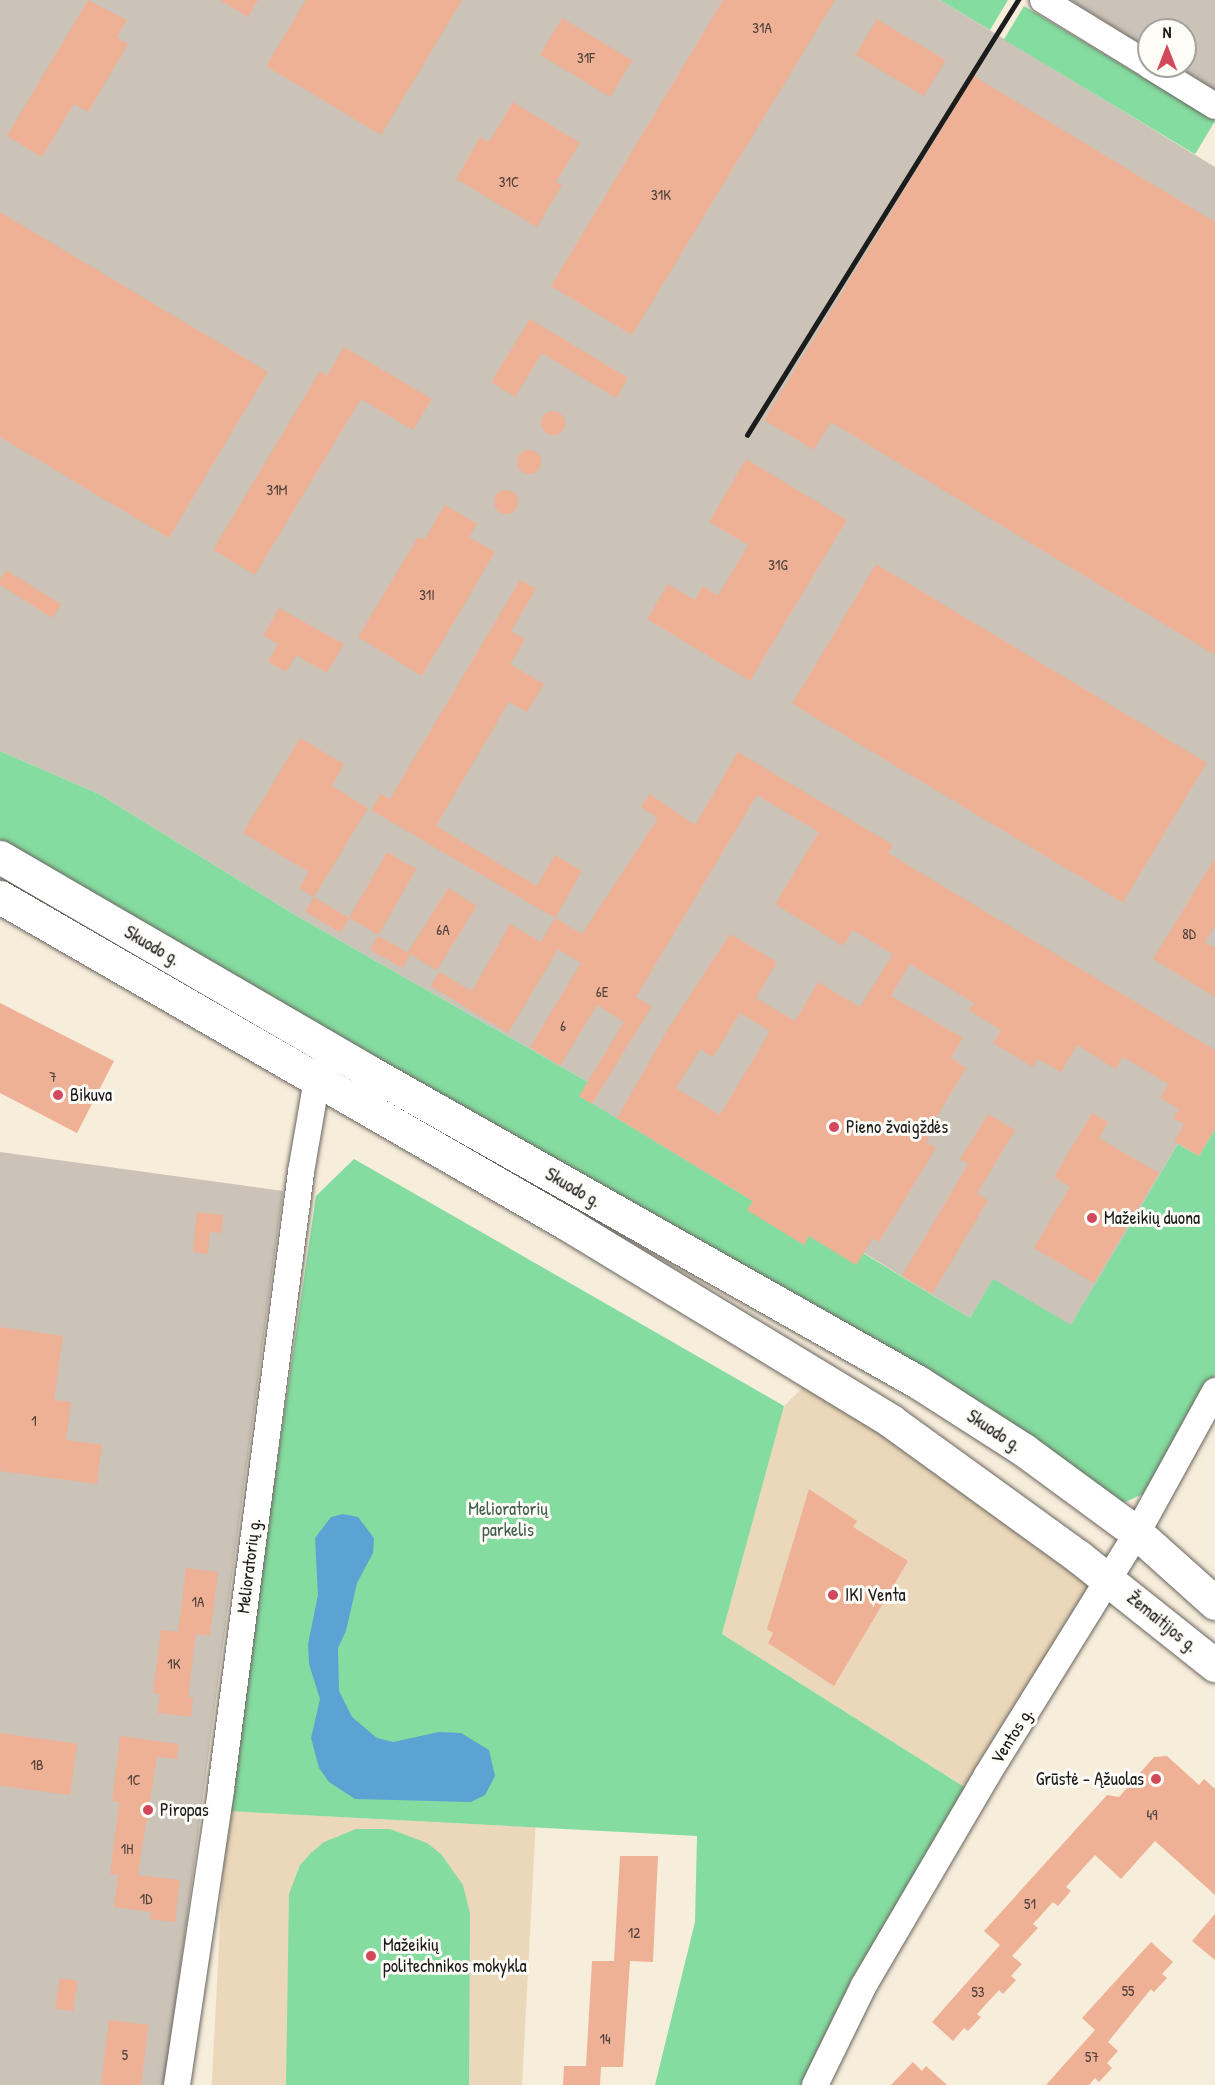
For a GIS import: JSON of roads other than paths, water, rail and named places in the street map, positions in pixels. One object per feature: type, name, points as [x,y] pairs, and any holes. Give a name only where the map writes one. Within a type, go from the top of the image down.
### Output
[{"type":"main road","name":"Skuodo g.","points":[[0,857],[891,1421],[1109,1580]]},
{"type":"main road","name":"Skuodo g.","points":[[0,897],[328,1066],[918,1382],[1024,1450],[1137,1533]]},
{"type":"main road","points":[[1137,1533],[1215,1603]]},
{"type":"main road","name":"Žemaitijos g.","points":[[1109,1580],[1215,1665]]},
{"type":"street","points":[[1043,0],[1137,58]]},
{"type":"street","points":[[1170,78],[1215,106]]},
{"type":"street","name":"Melioratorių g.","points":[[177,2085],[221,1789],[301,1172],[312,1103],[328,1066]]},
{"type":"street","name":"Ventos g.","points":[[815,2085],[864,1984],[987,1775],[1137,1533],[1215,1392]]},
{"type":"water","points":[[343,1514],[358,1517],[374,1538],[373,1553],[357,1583],[346,1631],[338,1648],[339,1691],[352,1717],[377,1738],[393,1742],[439,1732],[461,1733],[489,1750],[495,1776],[485,1795],[471,1802],[355,1799],[329,1782],[319,1768],[311,1738],[320,1699],[309,1664],[308,1644],[318,1595],[315,1538],[331,1517]]},
{"type":"railway","points":[[747,435],[1018,0]]},
{"type":"place","name":"Bikuva","points":[[58,1095]]},
{"type":"place","name":"Pieno žvaigždės","points":[[834,1127]]},
{"type":"place","name":"Mažeikių duona","points":[[1092,1218]]},
{"type":"place","name":"IKI Venta","points":[[833,1595]]},
{"type":"place","name":"Grūstė - Ąžuolas","points":[[1156,1779]]},
{"type":"place","name":"Piropas","points":[[148,1810]]},
{"type":"place","name":"Mažeikių politechnikos mokykla","points":[[371,1956]]},
{"type":"park label","name":"Melioratorių parkelis","points":[[508,1520]]}]
